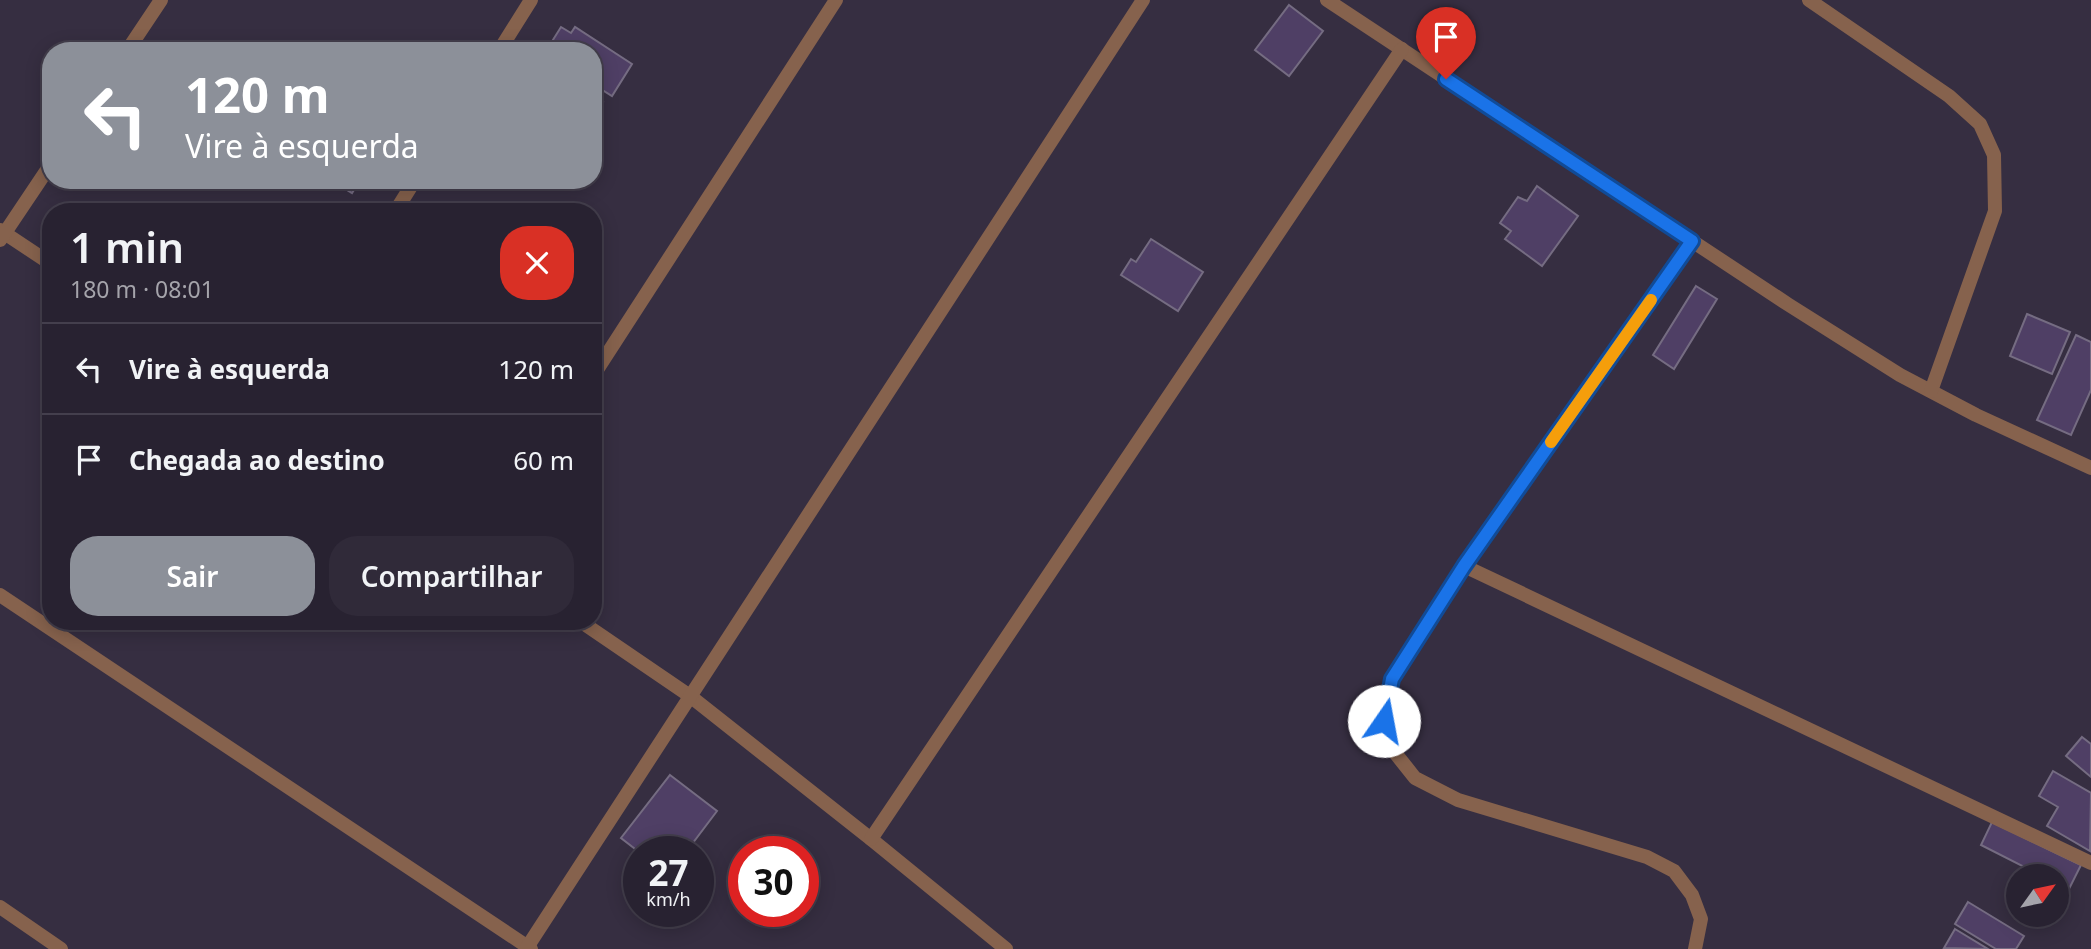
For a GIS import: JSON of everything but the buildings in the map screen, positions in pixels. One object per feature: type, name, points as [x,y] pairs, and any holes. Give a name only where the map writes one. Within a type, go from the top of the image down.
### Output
[{"type":"street","points":[[133,42],[161,0]]},
{"type":"street","points":[[505,42],[531,0]]},
{"type":"street","points":[[602,362],[836,0]]},
{"type":"street","points":[[52,630],[528,948],[1143,0]]},
{"type":"street","points":[[1327,0],[1789,305],[1930,391],[2091,468]]},
{"type":"street","points":[[1809,0],[1949,96],[1980,124],[1994,155],[1995,211],[1930,391]]},
{"type":"street","points":[[871,838],[1402,49]]},
{"type":"street","points":[[42,177],[1,234],[42,259]]},
{"type":"street","points":[[1692,241],[1464,566],[1392,679],[1384,721],[1392,749],[1415,778],[1458,800],[1647,858],[1674,872],[1692,895],[1701,919],[1695,949]]},
{"type":"street","points":[[1464,566],[2091,863]]},
{"type":"street","points":[[0,595],[42,623]]},
{"type":"street","points":[[593,630],[690,696],[871,838],[1006,949]]},
{"type":"street","points":[[0,907],[61,949]]},
{"type":"slow traffic","points":[[1551,442],[1651,300]]},
{"type":"route","points":[[1384,721],[1392,679],[1464,566],[1692,241],[1446,79]]}]
